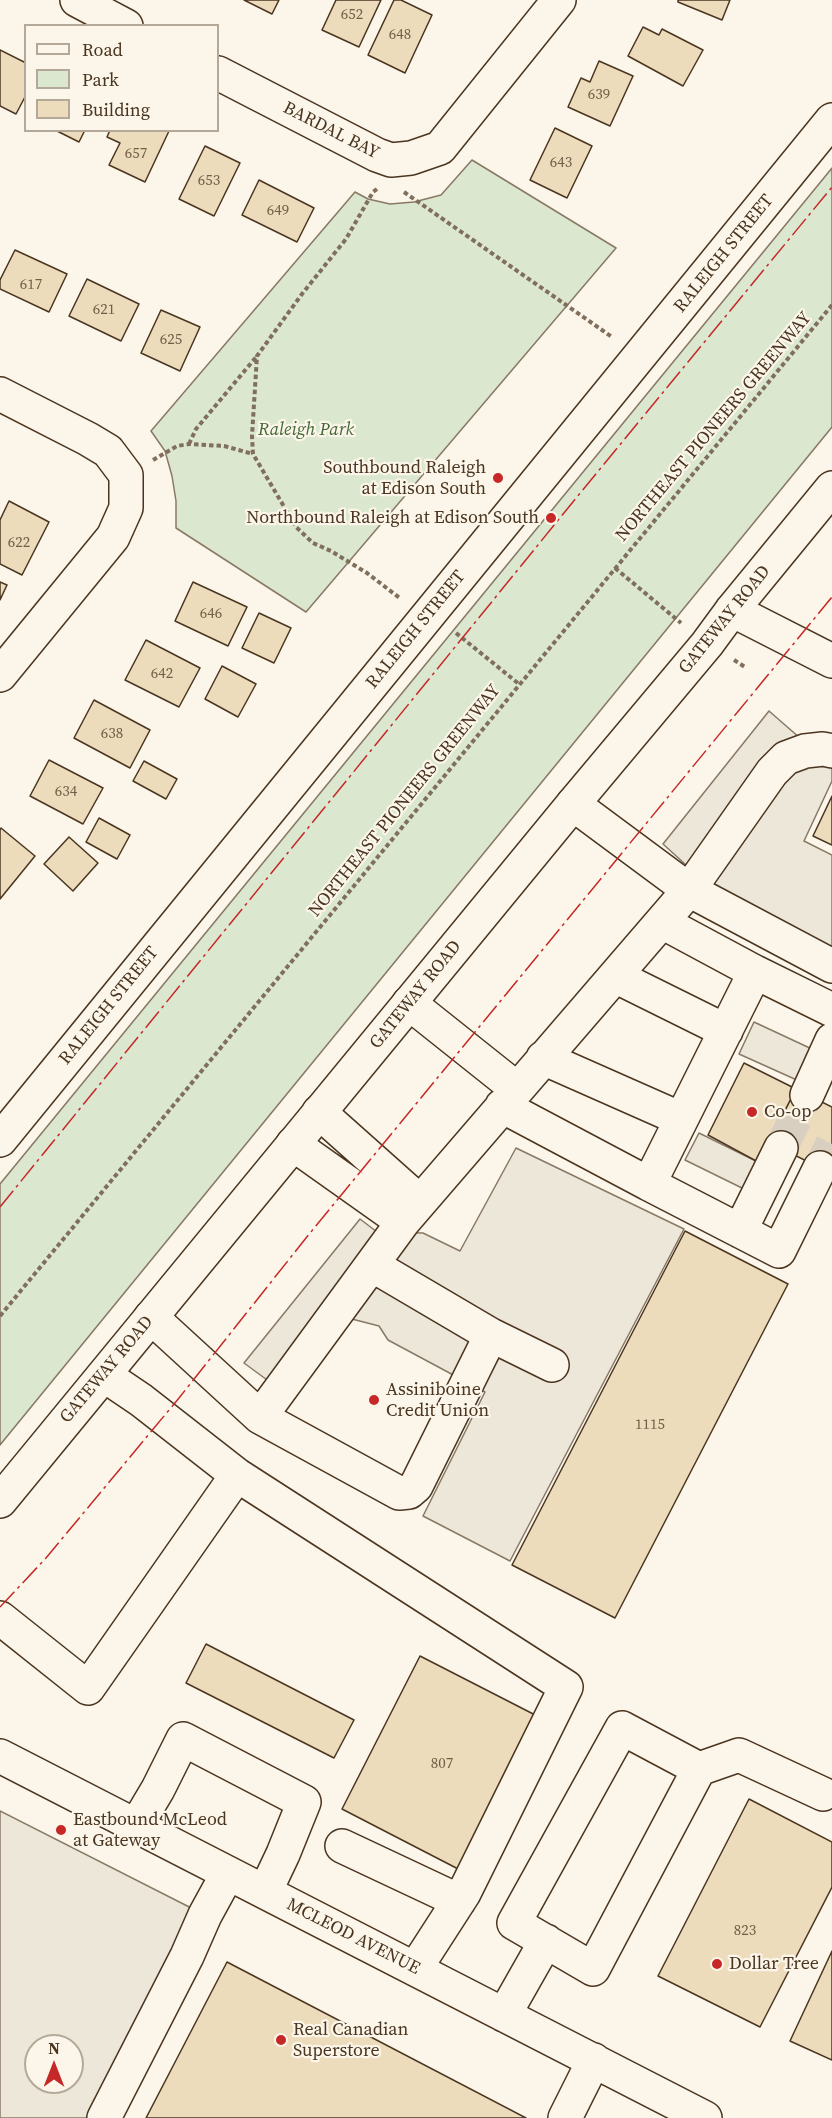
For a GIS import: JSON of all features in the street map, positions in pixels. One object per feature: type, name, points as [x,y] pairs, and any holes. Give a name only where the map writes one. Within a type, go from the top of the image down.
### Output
[{"type":"street","points":[[77,0],[122,24]]},
{"type":"street","name":"BARDAL BAY","points":[[219,74],[377,155],[390,172],[411,158],[440,148],[559,0]]},
{"type":"street","name":"RALEIGH STREET","points":[[0,1140],[436,619],[640,357],[832,120]]},
{"type":"street","points":[[0,393],[108,451],[126,475],[126,508],[113,537],[0,675]]},
{"type":"street","name":"GATEWAY ROAD","points":[[0,1501],[707,644],[832,488]]},
{"type":"street","points":[[732,610],[832,661]]},
{"type":"street","points":[[260,1417],[412,1212],[689,890],[772,772],[786,758],[805,751],[823,749],[832,751]]},
{"type":"street","points":[[573,804],[689,890],[832,966]]},
{"type":"street","points":[[662,922],[832,1010]]},
{"type":"street","points":[[649,1184],[755,972]]},
{"type":"street","points":[[615,976],[726,1031]]},
{"type":"street","points":[[409,1003],[510,1098],[649,1184],[779,1251],[820,1168]]},
{"type":"street","points":[[807,1095],[832,1040]]},
{"type":"street","points":[[543,1059],[681,1119]]},
{"type":"street","points":[[319,1112],[412,1212]]},
{"type":"street","points":[[293,1144],[412,1212]]},
{"type":"street","points":[[740,1231],[781,1148]]},
{"type":"street","points":[[372,1264],[491,1335],[552,1365]]},
{"type":"street","points":[[150,1317],[260,1417],[399,1493],[409,1492],[417,1486],[491,1335]]},
{"type":"street","points":[[104,1375],[141,1400],[237,1475],[566,1688],[459,1901],[415,1969]]},
{"type":"street","points":[[0,1618],[88,1688],[237,1475]]},
{"type":"street","points":[[699,1769],[622,1728],[514,1923],[593,1969],[699,1769],[739,1755],[822,1794]]},
{"type":"street","points":[[136,1826],[183,1739],[304,1803],[284,1854],[265,1892]]},
{"type":"street","name":"MCLEOD AVENUE","points":[[0,1756],[594,2060],[666,2110],[705,2118]]},
{"type":"street","points":[[342,1846],[459,1901]]},
{"type":"street","points":[[104,2118],[228,1873]]},
{"type":"street","points":[[504,2015],[546,1941]]},
{"type":"street","points":[[565,2118],[594,2060]]},
{"type":"path","points":[[189,444],[196,429],[257,357],[302,294],[354,228],[373,192],[390,172],[403,191],[640,357]]},
{"type":"path","name":"NORTHEAST PIONEERS GREENWAY","points":[[0,1316],[832,305]]},
{"type":"path","points":[[257,357],[253,454],[296,527],[313,543],[367,573],[391,592],[436,619],[519,684]]},
{"type":"path","points":[[126,475],[177,446],[189,444],[224,446],[253,454]]},
{"type":"path","points":[[615,568],[707,644]]},
{"type":"green space","name":"Raleigh Park","points":[[472,160],[616,248],[306,612],[176,528],[176,501],[172,476],[165,451],[151,431],[355,192],[368,199],[390,204],[414,202],[441,195]]},
{"type":"green space","points":[[832,168],[832,427],[0,1445],[0,1184]]},
{"type":"shaded area","points":[[769,711],[832,766],[832,781],[804,841],[832,855],[832,957],[730,905],[663,844]]},
{"type":"shaded area","points":[[754,1022],[814,1050],[799,1081],[739,1054]]},
{"type":"shaded area","points":[[699,1133],[758,1162],[744,1189],[685,1160]]},
{"type":"shaded area","points":[[516,1148],[684,1229],[510,1561],[423,1516],[485,1392],[388,1340],[379,1326],[348,1318],[293,1399],[244,1363],[360,1219],[377,1232],[423,1233],[460,1251]]},
{"type":"shaded area","points":[[0,1811],[205,1915],[104,2118],[0,2118]]},
{"type":"building","points":[[244,0],[279,0],[272,14]]},
{"type":"building","points":[[336,0],[381,0],[359,47],[322,30]]},
{"type":"building","points":[[394,0],[401,0],[432,15],[405,73],[368,55]]},
{"type":"building","points":[[678,0],[730,0],[722,20],[678,2]]},
{"type":"building","points":[[643,27],[659,35],[662,29],[703,50],[683,86],[628,56]]},
{"type":"building","points":[[0,50],[24,62],[24,99],[16,114],[0,106]]},
{"type":"building","points":[[599,61],[633,76],[610,126],[568,107],[581,78],[590,82]]},
{"type":"building","points":[[555,128],[592,146],[567,198],[530,180]]},
{"type":"building","points":[[59,132],[84,132],[79,142]]},
{"type":"building","points":[[109,132],[169,132],[145,182],[109,165],[120,143],[107,137]]},
{"type":"building","points":[[205,146],[240,163],[214,216],[179,199]]},
{"type":"building","points":[[259,180],[314,208],[297,242],[242,215]]},
{"type":"building","points":[[15,250],[67,274],[49,312],[0,289],[0,280]]},
{"type":"building","points":[[87,279],[139,304],[121,341],[69,316]]},
{"type":"building","points":[[161,310],[200,327],[180,371],[141,353]]},
{"type":"building","points":[[9,501],[49,522],[22,575],[0,564],[0,520]]},
{"type":"building","points":[[0,582],[7,585],[0,600]]},
{"type":"building","points":[[193,582],[247,607],[228,646],[175,621]]},
{"type":"building","points":[[259,613],[291,628],[274,663],[242,648]]},
{"type":"building","points":[[146,640],[200,668],[179,707],[125,680]]},
{"type":"building","points":[[222,666],[256,684],[238,717],[205,699]]},
{"type":"building","points":[[94,700],[150,730],[130,768],[74,738]]},
{"type":"building","points":[[49,760],[103,788],[83,824],[30,796]]},
{"type":"building","points":[[144,761],[177,779],[166,799],[133,781]]},
{"type":"building","points":[[832,796],[832,845],[813,836]]},
{"type":"building","points":[[99,818],[130,835],[117,859],[86,842]]},
{"type":"building","points":[[1,828],[35,856],[0,899],[0,830]]},
{"type":"building","points":[[69,837],[98,863],[73,891],[44,864]]},
{"type":"building","name":"Co-op","points":[[744,1063],[796,1089],[758,1162],[708,1135]]},
{"type":"building","points":[[796,1089],[832,1107],[832,1174],[769,1142]]},
{"type":"building","points":[[685,1231],[788,1284],[615,1618],[512,1565]]},
{"type":"building","points":[[206,1644],[354,1720],[334,1758],[186,1683]]},
{"type":"building","points":[[420,1656],[543,1719],[464,1872],[342,1809]]},
{"type":"building","points":[[749,1799],[832,1842],[832,1887],[760,2027],[658,1976]]},
{"type":"building","points":[[832,1951],[832,2060],[790,2041]]},
{"type":"building","name":"Real Canadian Superstore","points":[[227,1962],[526,2118],[146,2118]]},
{"type":"tunnel","points":[[781,1148],[807,1095]]},
{"type":"tunnel","points":[[820,1168],[832,1144]]},
{"type":"power","points":[[0,1207],[832,187]]},
{"type":"power","points":[[0,1607],[46,1558],[179,1398],[306,1238],[832,597]]},
{"type":"place","name":"Southbound Raleigh at Edison South","points":[[498,478]]},
{"type":"place","name":"Northbound Raleigh at Edison South","points":[[551,518]]},
{"type":"place","name":"Co-op","points":[[752,1112]]},
{"type":"place","name":"Assiniboine Credit Union","points":[[374,1400]]},
{"type":"place","name":"Eastbound McLeod at Gateway","points":[[61,1830]]},
{"type":"place","name":"Dollar Tree","points":[[717,1964]]},
{"type":"place","name":"Real Canadian Superstore","points":[[281,2040]]}]
